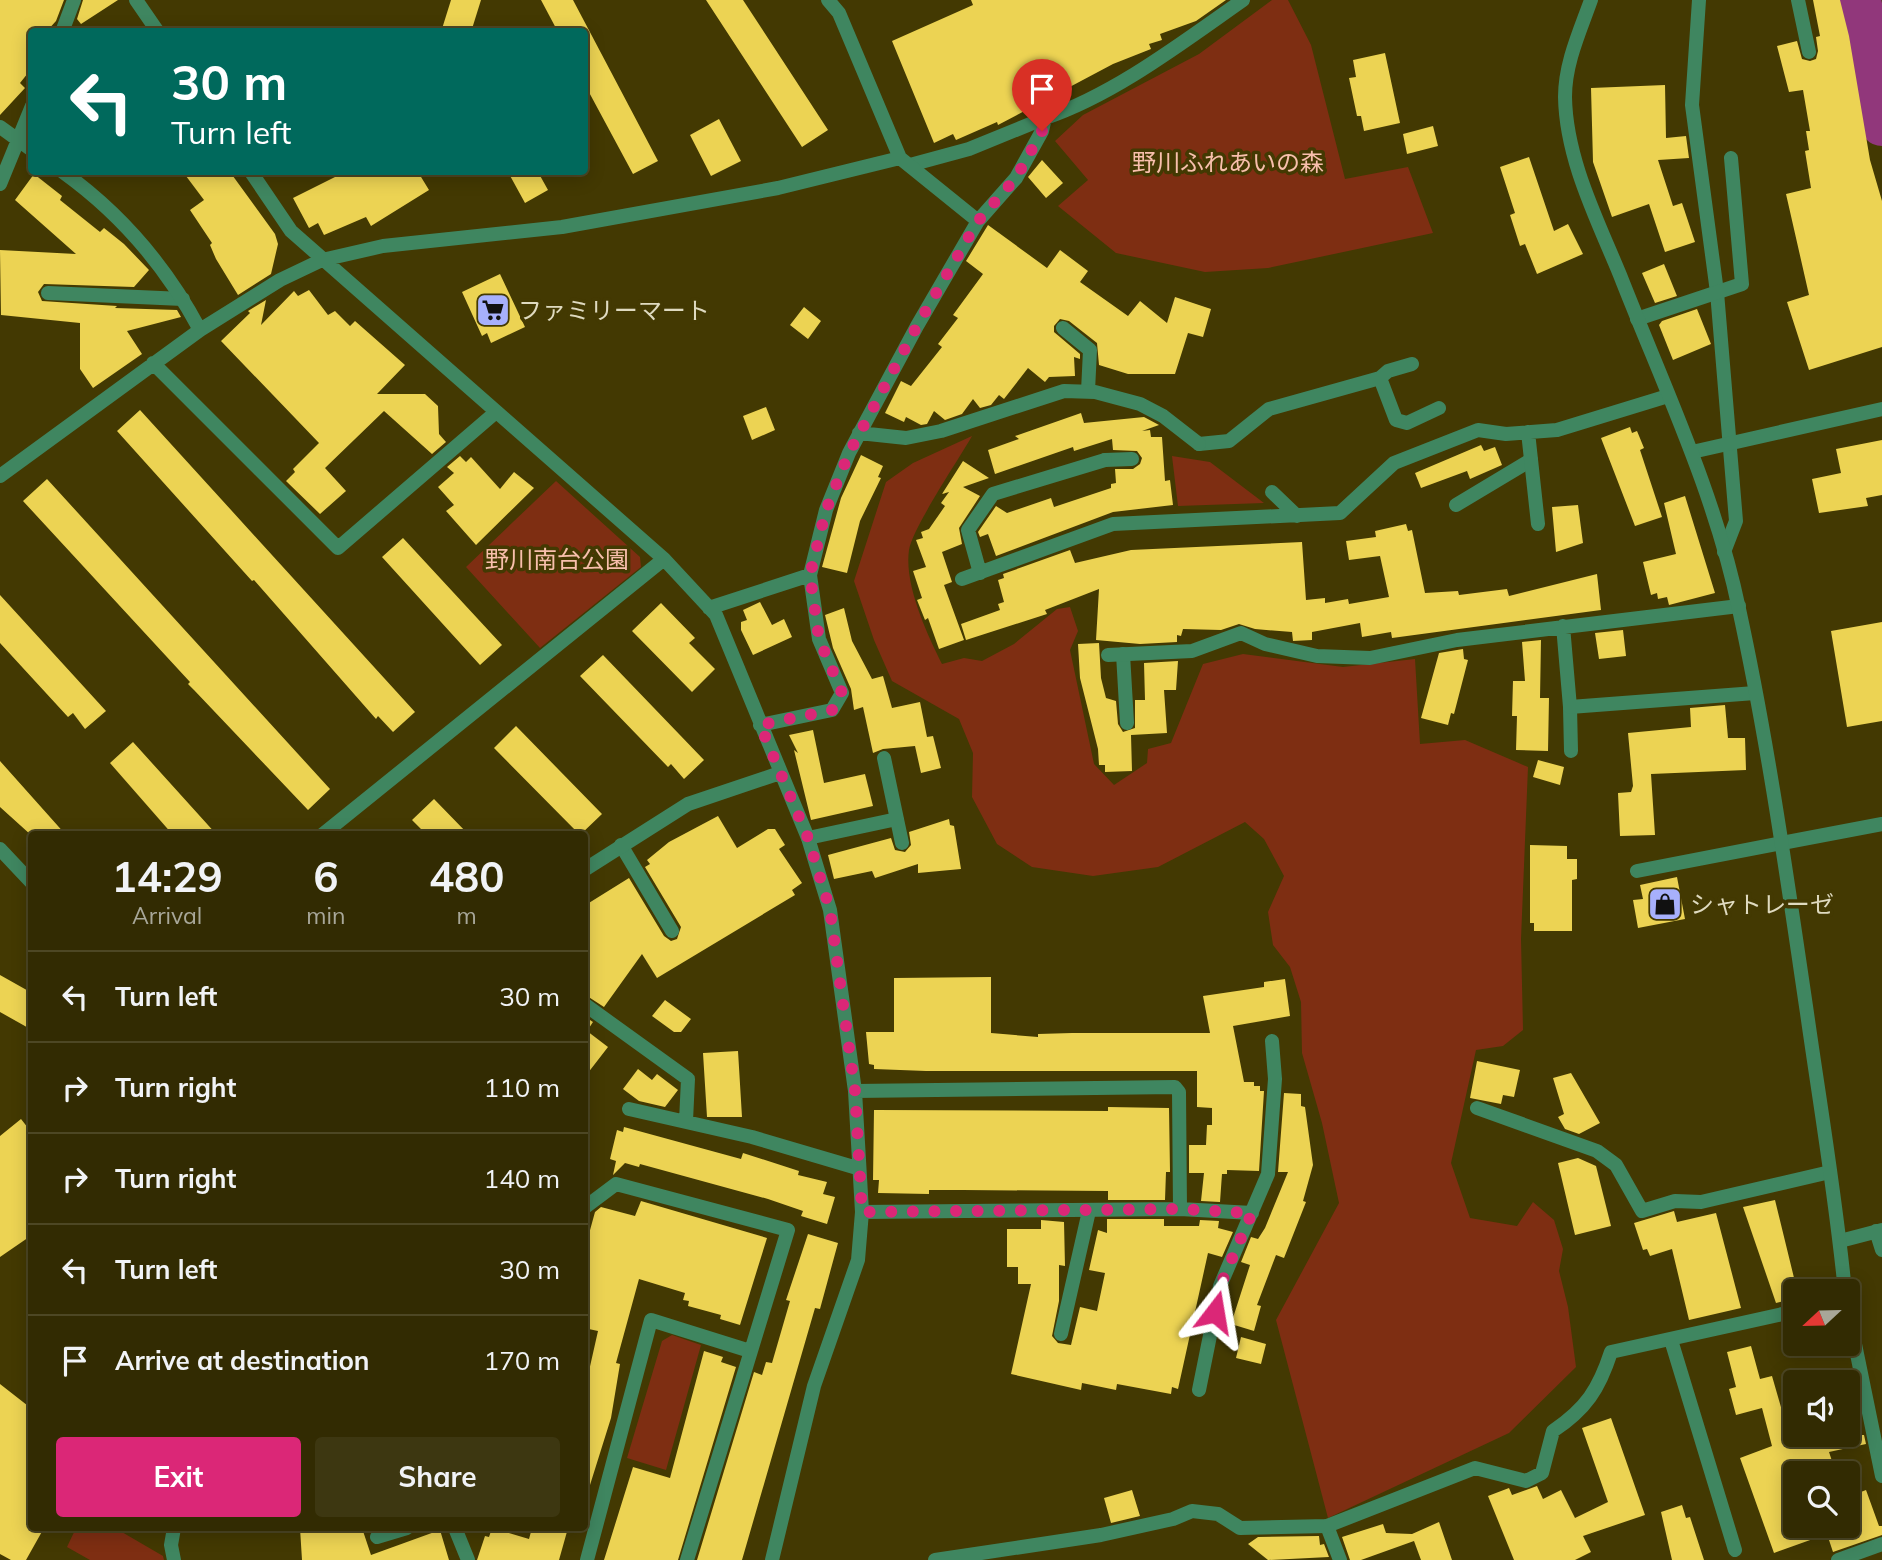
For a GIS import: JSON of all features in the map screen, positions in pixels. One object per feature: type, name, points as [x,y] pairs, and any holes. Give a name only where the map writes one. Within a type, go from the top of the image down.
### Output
[{"type":"street","points":[[64,28],[74,0]]},
{"type":"street","points":[[136,0],[155,28]]},
{"type":"street","points":[[828,0],[839,13],[905,161],[978,221]]},
{"type":"street","points":[[0,475],[200,330],[280,280],[322,260],[383,246],[562,227],[778,188],[969,149],[1076,107],[1192,36],[1242,0]]},
{"type":"street","points":[[1591,0],[1567,69],[1565,97],[1569,129],[1578,166],[1692,452],[1739,606],[1782,843],[1844,1279]]},
{"type":"street","points":[[1699,0],[1692,105],[1717,292],[1736,521],[1724,552]]},
{"type":"street","points":[[1798,0],[1809,52]]},
{"type":"street","points":[[0,184],[28,116]]},
{"type":"street","points":[[760,725],[832,710],[842,693],[819,639],[810,575],[826,510],[859,433],[978,221],[1016,178],[1042,131],[1045,118]]},
{"type":"street","points":[[0,127],[28,147]]},
{"type":"street","points":[[1637,319],[1742,284],[1731,158]]},
{"type":"street","points":[[67,175],[116,216],[142,244],[183,299],[200,330]]},
{"type":"street","points":[[253,175],[291,231],[664,559],[716,615],[808,838],[830,910],[855,1091],[862,1212],[859,1260],[814,1386],[772,1560]]},
{"type":"street","points":[[48,293],[183,299]]},
{"type":"street","points":[[1063,328],[1090,350],[1088,391]]},
{"type":"street","points":[[153,363],[338,548],[496,412]]},
{"type":"street","points":[[859,433],[906,438],[940,431],[1064,391],[1088,391],[1140,404],[1163,416],[1199,444],[1228,441],[1269,409],[1380,378],[1388,371],[1412,364]]},
{"type":"street","points":[[1380,378],[1396,421],[1407,423],[1439,408]]},
{"type":"street","points":[[962,579],[1113,524],[1340,513],[1394,463],[1478,430],[1506,434],[1557,430],[1668,396]]},
{"type":"street","points":[[1692,452],[1882,409]]},
{"type":"street","points":[[1528,432],[1538,524]]},
{"type":"street","points":[[980,573],[968,530],[993,494],[1105,460],[1132,459]]},
{"type":"street","points":[[1456,505],[1531,460]]},
{"type":"street","points":[[1272,492],[1297,516]]},
{"type":"street","points":[[327,831],[664,559]]},
{"type":"street","points":[[709,608],[810,575]]},
{"type":"street","points":[[1108,654],[1192,651],[1241,634],[1265,644],[1317,656],[1370,658],[1457,640],[1739,606]]},
{"type":"street","points":[[1563,626],[1571,751]]},
{"type":"street","points":[[1123,654],[1127,723]]},
{"type":"street","points":[[1570,707],[1755,693]]},
{"type":"street","points":[[884,758],[902,843]]},
{"type":"street","points":[[588,867],[688,804],[780,774]]},
{"type":"street","points":[[808,838],[897,819]]},
{"type":"street","points":[[1637,870],[1882,824]]},
{"type":"street","points":[[621,845],[672,931]]},
{"type":"street","points":[[0,849],[28,879]]},
{"type":"street","points":[[588,1007],[688,1079],[686,1121]]},
{"type":"street","points":[[1199,1390],[1220,1286],[1268,1174],[1275,1079],[1272,1041]]},
{"type":"street","points":[[855,1091],[1175,1087],[1180,1092],[1180,1209]]},
{"type":"street","points":[[1477,1108],[1597,1151],[1616,1165],[1642,1212],[1675,1201],[1701,1202],[1830,1172]]},
{"type":"street","points":[[629,1109],[686,1121],[701,1128],[752,1137],[858,1168]]},
{"type":"street","points":[[588,1205],[616,1184],[788,1230],[687,1560]]},
{"type":"street","points":[[862,1212],[1089,1212],[1180,1209],[1252,1213]]},
{"type":"street","points":[[1061,1334],[1089,1212]]},
{"type":"street","points":[[1840,1241],[1879,1230],[1882,1250]]},
{"type":"street","points":[[935,1560],[1101,1535],[1173,1519],[1192,1511],[1218,1514],[1240,1528],[1327,1526],[1475,1468],[1526,1480],[1542,1474],[1553,1431],[1579,1413],[1603,1378],[1611,1352],[1783,1314]]},
{"type":"street","points":[[587,1560],[651,1320],[750,1351]]},
{"type":"street","points":[[1671,1340],[1735,1550]]},
{"type":"street","points":[[1857,1356],[1882,1476]]},
{"type":"street","points":[[1327,1526],[1340,1560]]},
{"type":"street","points":[[173,1531],[171,1545],[174,1560]]},
{"type":"street","points":[[377,1537],[397,1531]]},
{"type":"street","points":[[456,1531],[468,1560]]},
{"type":"street","points":[[1838,1560],[1882,1544]]},
{"type":"green space","name":"野川ふれあいの森","points":[[1272,0],[1288,0],[1311,45],[1345,179],[1408,167],[1433,233],[1268,268],[1205,272],[1116,253],[1058,206],[1088,180],[1055,141],[1083,115],[1199,54]]},
{"type":"green space","points":[[972,436],[927,510],[909,550],[908,564],[913,594],[924,624],[942,664],[964,658],[982,661],[1014,644],[1057,609],[1070,607],[1078,631],[1070,650],[1094,764],[1114,785],[1147,763],[1148,749],[1171,743],[1203,664],[1243,654],[1343,667],[1415,659],[1420,744],[1465,740],[1528,767],[1521,939],[1523,1030],[1503,1046],[1476,1050],[1451,1163],[1470,1218],[1517,1226],[1533,1202],[1554,1220],[1563,1249],[1559,1271],[1568,1307],[1576,1367],[1509,1433],[1328,1518],[1276,1320],[1339,1203],[1322,1123],[1302,1053],[1301,1002],[1290,967],[1273,945],[1268,912],[1284,876],[1264,839],[1245,822],[1158,867],[1093,876],[1032,867],[997,844],[972,797],[973,753],[959,719],[892,681],[874,640],[854,581],[886,482],[913,463]]},
{"type":"green space","points":[[1172,456],[1210,462],[1264,503],[1178,506]]},
{"type":"green space","name":"野川南台公園","points":[[556,481],[640,557],[641,567],[540,648],[466,567]]},
{"type":"green space","points":[[672,1335],[701,1345],[666,1470],[627,1458],[662,1341]]},
{"type":"green space","points":[[75,1531],[120,1531],[163,1556],[164,1560],[90,1560],[67,1547]]},
{"type":"building","points":[[0,0],[64,0],[56,21],[50,28],[28,28],[28,73],[20,83],[25,88],[0,115]]},
{"type":"building","points":[[83,0],[118,0],[81,24],[77,19]]},
{"type":"building","points":[[451,0],[481,0],[472,28],[442,28]]},
{"type":"building","points":[[541,0],[573,0],[588,28],[556,28]]},
{"type":"building","points":[[706,0],[743,0],[828,130],[802,147]]},
{"type":"building","points":[[971,0],[1226,0],[1196,21],[1160,34],[1162,40],[1149,44],[1151,49],[1113,64],[998,125],[997,122],[956,140],[953,134],[934,143],[892,41],[973,5]]},
{"type":"building","points":[[1813,0],[1840,0],[1849,36],[1870,160],[1882,201],[1882,347],[1809,370],[1787,302],[1809,295],[1786,194],[1811,188],[1805,151],[1809,150],[1806,131],[1810,131],[1803,90],[1789,92],[1777,46],[1797,41],[1802,59],[1816,59],[1816,37],[1820,36]]},
{"type":"building","points":[[588,28],[658,161],[633,174],[588,90]]},
{"type":"building","points":[[1385,53],[1400,123],[1364,131],[1361,116],[1357,116],[1349,78],[1356,77],[1353,60]]},
{"type":"building","points":[[1665,85],[1666,138],[1686,136],[1689,158],[1658,160],[1673,206],[1682,203],[1695,242],[1665,252],[1649,204],[1612,217],[1593,162],[1591,88]]},
{"type":"building","points":[[719,119],[741,161],[711,176],[690,135]]},
{"type":"building","points":[[1433,126],[1438,146],[1407,154],[1403,134]]},
{"type":"building","points":[[1529,157],[1554,231],[1568,224],[1583,254],[1537,274],[1525,244],[1520,246],[1510,215],[1515,213],[1500,167]]},
{"type":"building","points":[[1042,160],[1063,183],[1046,198],[1028,177]]},
{"type":"building","points":[[35,175],[62,196],[60,200],[100,232],[104,228],[124,244],[149,270],[134,287],[44,284],[38,292],[42,301],[117,306],[115,308],[177,310],[181,317],[127,331],[142,354],[93,388],[80,369],[80,323],[1,315],[0,250],[76,254],[15,200]]},
{"type":"building","points":[[185,175],[232,175],[275,234],[278,244],[271,274],[238,295],[216,259],[210,245],[212,243],[190,210],[204,200]]},
{"type":"building","points":[[339,175],[420,175],[429,190],[371,226],[366,217],[324,235],[318,223],[309,228],[293,198]]},
{"type":"building","points":[[510,175],[540,175],[548,190],[525,203]]},
{"type":"building","points":[[988,225],[1047,268],[1060,250],[1088,271],[1080,282],[1128,316],[1140,301],[1167,323],[1175,297],[1211,309],[1203,337],[1188,333],[1175,374],[1128,374],[1099,365],[1097,343],[1069,321],[1060,319],[1054,326],[1054,332],[1080,354],[1080,359],[1074,357],[1075,376],[1049,377],[1045,382],[1028,368],[1004,399],[999,395],[991,405],[980,408],[973,399],[962,414],[945,420],[934,411],[927,424],[921,425],[906,417],[904,422],[885,413],[901,381],[911,386],[942,347],[938,344],[958,318],[953,315],[983,274],[966,261]]},
{"type":"building","points":[[1664,264],[1677,296],[1655,303],[1642,273]]},
{"type":"building","name":"ファミリーマート","points":[[500,274],[525,327],[491,343],[487,333],[482,336],[462,292]]},
{"type":"building","points":[[309,290],[328,315],[335,311],[350,326],[355,321],[405,365],[377,394],[425,394],[438,406],[439,434],[446,442],[432,454],[384,411],[325,468],[346,491],[320,514],[286,481],[295,472],[293,469],[319,443],[221,341],[250,313],[248,311],[266,300],[261,325],[294,291],[298,296]]},
{"type":"building","points":[[804,307],[821,321],[808,339],[790,325]]},
{"type":"building","points":[[1697,309],[1711,344],[1673,360],[1659,325],[1662,321]]},
{"type":"building","points":[[766,407],[775,430],[752,440],[743,416]]},
{"type":"building","points":[[140,410],[415,712],[393,732],[378,716],[376,719],[254,580],[252,581],[117,431]]},
{"type":"building","points":[[1081,413],[1084,423],[1144,417],[1159,425],[1142,431],[1150,430],[1151,437],[1162,437],[1165,481],[1170,480],[1173,505],[1113,512],[996,556],[988,534],[980,537],[978,532],[996,506],[1007,513],[1051,498],[1054,507],[1111,488],[1111,484],[1116,483],[1115,469],[1133,469],[1140,464],[1142,458],[1137,451],[1113,450],[1112,439],[1074,451],[1073,447],[995,474],[988,450],[1019,439],[1015,436]]},
{"type":"building","points":[[1630,427],[1632,433],[1637,431],[1644,448],[1640,450],[1662,517],[1635,526],[1601,438]]},
{"type":"building","points":[[1882,440],[1882,495],[1866,498],[1868,506],[1819,513],[1812,479],[1841,473],[1836,449]]},
{"type":"building","points":[[1481,445],[1484,451],[1495,447],[1502,465],[1470,479],[1467,471],[1421,488],[1415,473]]},
{"type":"building","points":[[861,455],[883,466],[878,477],[881,478],[860,521],[847,573],[822,567],[841,498]]},
{"type":"building","points":[[460,456],[466,462],[471,457],[500,489],[514,472],[534,488],[476,545],[446,511],[454,505],[438,487],[454,473],[447,467]]},
{"type":"building","points":[[963,461],[989,478],[963,487],[980,496],[959,528],[962,544],[942,552],[952,582],[944,585],[964,640],[939,649],[928,618],[925,620],[917,600],[922,598],[913,571],[926,567],[916,540],[923,538],[921,532],[929,529],[945,506],[941,503],[949,492],[942,494]]},
{"type":"building","points":[[47,479],[330,789],[308,810],[188,684],[190,682],[23,501]]},
{"type":"building","points":[[1685,496],[1715,593],[1669,605],[1667,597],[1658,599],[1657,593],[1651,595],[1643,562],[1676,554],[1664,503]]},
{"type":"building","points":[[1578,505],[1583,543],[1556,552],[1552,507]]},
{"type":"building","points":[[1406,524],[1408,531],[1412,530],[1425,593],[1458,591],[1459,595],[1507,589],[1509,596],[1597,574],[1601,610],[1392,638],[1391,632],[1362,637],[1360,623],[1312,632],[1312,640],[1293,641],[1292,632],[1255,629],[1239,624],[1221,630],[1183,629],[1181,636],[1177,635],[1177,642],[1140,644],[1096,640],[1099,589],[1045,610],[1047,614],[966,640],[961,624],[1000,610],[998,604],[1004,602],[998,580],[1004,578],[1003,574],[1070,550],[1075,563],[1131,550],[1302,542],[1306,600],[1325,598],[1325,603],[1348,599],[1349,604],[1389,597],[1380,556],[1349,560],[1346,541],[1376,537],[1375,531]]},
{"type":"building","points":[[403,538],[502,645],[480,665],[382,557]]},
{"type":"building","points":[[0,595],[106,711],[85,729],[73,713],[68,717],[0,643]]},
{"type":"building","points":[[760,602],[772,625],[784,619],[792,637],[753,655],[741,630],[741,622],[747,620],[743,610]]},
{"type":"building","points":[[661,603],[695,638],[689,643],[715,669],[692,692],[632,631]]},
{"type":"building","points":[[844,608],[852,641],[872,679],[883,676],[892,708],[920,702],[927,737],[933,736],[941,768],[921,773],[915,746],[883,749],[873,753],[863,707],[854,710],[851,689],[833,648],[825,615]]},
{"type":"building","points":[[1882,622],[1882,721],[1847,727],[1831,631]]},
{"type":"building","points":[[1623,630],[1626,656],[1599,659],[1595,633]]},
{"type":"building","points":[[1541,640],[1540,698],[1549,698],[1548,751],[1516,750],[1517,716],[1512,716],[1513,681],[1525,681],[1522,642]]},
{"type":"building","points":[[1099,643],[1101,678],[1106,698],[1116,701],[1118,724],[1123,732],[1135,728],[1135,700],[1145,700],[1144,663],[1178,661],[1176,690],[1164,690],[1167,733],[1131,735],[1132,771],[1105,772],[1105,765],[1099,765],[1098,749],[1080,678],[1078,644]]},
{"type":"building","points":[[1463,649],[1464,659],[1468,660],[1454,714],[1451,713],[1448,725],[1421,718],[1439,653]]},
{"type":"building","points":[[603,655],[704,760],[684,779],[671,764],[668,767],[580,676]]},
{"type":"building","points":[[1725,705],[1728,738],[1745,738],[1746,770],[1651,774],[1655,835],[1620,836],[1618,793],[1631,792],[1633,786],[1628,733],[1691,727],[1690,708]]},
{"type":"building","points":[[516,726],[602,814],[584,831],[576,831],[494,748]]},
{"type":"building","points":[[813,730],[824,783],[865,774],[873,806],[811,820],[794,750],[798,753],[789,735]]},
{"type":"building","points":[[133,742],[213,831],[170,831],[110,763]]},
{"type":"building","points":[[1538,760],[1564,767],[1560,785],[1533,777]]},
{"type":"building","points":[[0,761],[62,831],[28,832],[0,807]]},
{"type":"building","points":[[434,799],[465,831],[423,831],[412,820]]},
{"type":"building","points":[[718,816],[737,848],[768,829],[775,829],[785,845],[779,849],[802,883],[792,890],[795,895],[657,978],[642,954],[604,1007],[588,997],[588,904],[629,878],[664,936],[671,941],[677,939],[681,927],[645,867],[650,864],[647,860],[669,842]]},
{"type":"building","points":[[949,819],[950,825],[954,826],[961,869],[918,873],[918,864],[875,878],[872,871],[834,879],[828,855],[891,838],[895,850],[905,852],[911,845],[909,832]]},
{"type":"building","points":[[1530,845],[1567,846],[1567,859],[1577,859],[1577,879],[1572,880],[1572,931],[1534,931],[1534,923],[1530,923]]},
{"type":"building","points":[[1677,877],[1685,919],[1638,928],[1633,900],[1643,899],[1640,885]]},
{"type":"building","points":[[0,975],[28,991],[28,1028],[0,1012]]},
{"type":"building","points":[[991,977],[991,1033],[1038,1037],[1038,1034],[1072,1033],[1210,1033],[1203,996],[1264,987],[1264,982],[1285,979],[1290,1016],[1233,1026],[1244,1082],[1254,1082],[1254,1086],[1260,1086],[1260,1091],[1264,1091],[1259,1171],[1227,1170],[1227,1174],[1222,1174],[1220,1202],[1201,1201],[1204,1173],[1189,1173],[1189,1145],[1206,1145],[1207,1125],[1212,1125],[1212,1108],[1197,1107],[1197,1071],[926,1071],[874,1069],[874,1065],[869,1064],[866,1032],[894,1032],[894,978]]},
{"type":"building","points":[[665,1000],[691,1019],[681,1032],[674,1032],[652,1016]]},
{"type":"building","points":[[588,1032],[608,1047],[588,1073]]},
{"type":"building","points":[[738,1051],[742,1117],[707,1117],[703,1053]]},
{"type":"building","points":[[1477,1061],[1520,1070],[1514,1097],[1503,1095],[1501,1104],[1470,1098]]},
{"type":"building","points":[[638,1069],[652,1080],[657,1074],[678,1090],[665,1107],[639,1101],[623,1089]]},
{"type":"building","points":[[1571,1073],[1600,1123],[1579,1134],[1565,1129],[1558,1117],[1564,1114],[1553,1078]]},
{"type":"building","points":[[1284,1093],[1301,1094],[1313,1165],[1303,1201],[1306,1202],[1284,1258],[1276,1255],[1257,1305],[1261,1306],[1254,1331],[1231,1324],[1250,1265],[1241,1262],[1251,1237],[1258,1239],[1265,1228],[1288,1172],[1278,1172]]},
{"type":"building","points":[[1108,1107],[1169,1108],[1170,1172],[1166,1172],[1165,1200],[1108,1200],[1108,1191],[929,1190],[929,1194],[878,1193],[879,1180],[873,1180],[874,1110],[1108,1111]]},
{"type":"building","points":[[21,1119],[28,1128],[28,1238],[0,1257],[0,1136]]},
{"type":"building","points":[[624,1127],[741,1159],[743,1153],[799,1171],[798,1175],[827,1182],[823,1194],[835,1197],[827,1224],[801,1216],[803,1211],[768,1199],[640,1164],[639,1167],[625,1163],[613,1175],[616,1161],[610,1159],[617,1130],[623,1132]]},
{"type":"building","points":[[1578,1158],[1596,1166],[1611,1226],[1575,1235],[1558,1163]]},
{"type":"building","points":[[1775,1200],[1794,1279],[1783,1279],[1783,1301],[1776,1303],[1743,1207]]},
{"type":"building","points":[[641,1201],[767,1238],[740,1325],[720,1319],[721,1315],[688,1306],[689,1301],[683,1300],[685,1293],[639,1279],[616,1363],[620,1364],[611,1418],[588,1485],[588,1375],[598,1331],[588,1329],[588,1237],[595,1212],[601,1207],[635,1216]]},
{"type":"building","points":[[1674,1211],[1677,1222],[1716,1213],[1741,1308],[1689,1320],[1672,1249],[1650,1256],[1647,1249],[1643,1250],[1634,1223]]},
{"type":"building","points":[[1107,1219],[1164,1219],[1164,1226],[1199,1226],[1200,1220],[1219,1221],[1218,1228],[1233,1232],[1222,1257],[1208,1253],[1178,1389],[1172,1387],[1171,1394],[1117,1384],[1116,1390],[1082,1383],[1081,1390],[1011,1374],[1031,1284],[1018,1284],[1018,1267],[1007,1267],[1007,1229],[1041,1229],[1041,1220],[1064,1222],[1065,1266],[1059,1265],[1059,1301],[1052,1336],[1058,1343],[1071,1345],[1080,1307],[1097,1311],[1105,1273],[1089,1270],[1098,1230],[1107,1233]]},
{"type":"building","points":[[808,1234],[838,1243],[820,1309],[815,1308],[742,1560],[697,1560],[754,1372],[762,1375],[766,1362],[772,1363],[790,1301],[786,1300]]},
{"type":"building","points":[[1241,1337],[1266,1344],[1261,1364],[1236,1358]]},
{"type":"building","points":[[1751,1346],[1760,1379],[1772,1376],[1783,1414],[1783,1447],[1852,1447],[1829,1452],[1832,1461],[1783,1461],[1783,1538],[1816,1538],[1774,1553],[1740,1458],[1772,1446],[1762,1408],[1736,1415],[1729,1389],[1736,1387],[1727,1352]]},
{"type":"building","points":[[704,1351],[723,1357],[721,1362],[736,1367],[678,1560],[604,1560],[633,1467],[670,1478]]},
{"type":"building","points":[[0,1384],[28,1406],[28,1531],[42,1531],[26,1560],[11,1560],[0,1554]]},
{"type":"building","points":[[1611,1418],[1645,1515],[1583,1536],[1591,1552],[1575,1560],[1514,1560],[1488,1496],[1509,1488],[1512,1495],[1537,1486],[1543,1499],[1561,1490],[1575,1518],[1608,1502],[1582,1428]]},
{"type":"building","points":[[1860,1435],[1864,1435],[1866,1444],[1860,1445]]},
{"type":"building","points":[[1132,1490],[1140,1516],[1111,1523],[1104,1498]]},
{"type":"building","points":[[1866,1490],[1879,1526],[1882,1526],[1882,1535],[1833,1552],[1828,1538],[1860,1538],[1860,1492]]},
{"type":"building","points":[[1682,1505],[1686,1518],[1690,1517],[1704,1560],[1672,1560],[1661,1512]]},
{"type":"building","points":[[1439,1522],[1452,1560],[1421,1560],[1414,1541],[1361,1560],[1350,1560],[1342,1537],[1383,1524],[1386,1533],[1412,1534]]},
{"type":"building","points":[[300,1531],[363,1531],[371,1555],[440,1531],[449,1560],[302,1560]]},
{"type":"building","points":[[491,1531],[502,1531],[529,1539],[531,1531],[567,1531],[559,1560],[477,1560],[485,1536],[489,1537]]},
{"type":"building","points":[[1319,1536],[1320,1545],[1324,1544],[1329,1557],[1268,1560],[1248,1544],[1258,1537]]},
{"type":"waterway","points":[[1859,0],[1882,124]]},
{"type":"place","name":"ファミリーマート","points":[[493,310]]},
{"type":"place","name":"シャトレーゼ","points":[[1665,904]]},
{"type":"route","points":[[1042,131],[1016,178],[978,221],[917,326],[849,453],[826,510],[810,575],[819,639],[842,693],[832,710],[760,725],[808,838],[830,910],[844,994],[855,1091],[862,1212],[1089,1212],[1180,1209],[1252,1213],[1220,1286],[1215,1312]]}]
